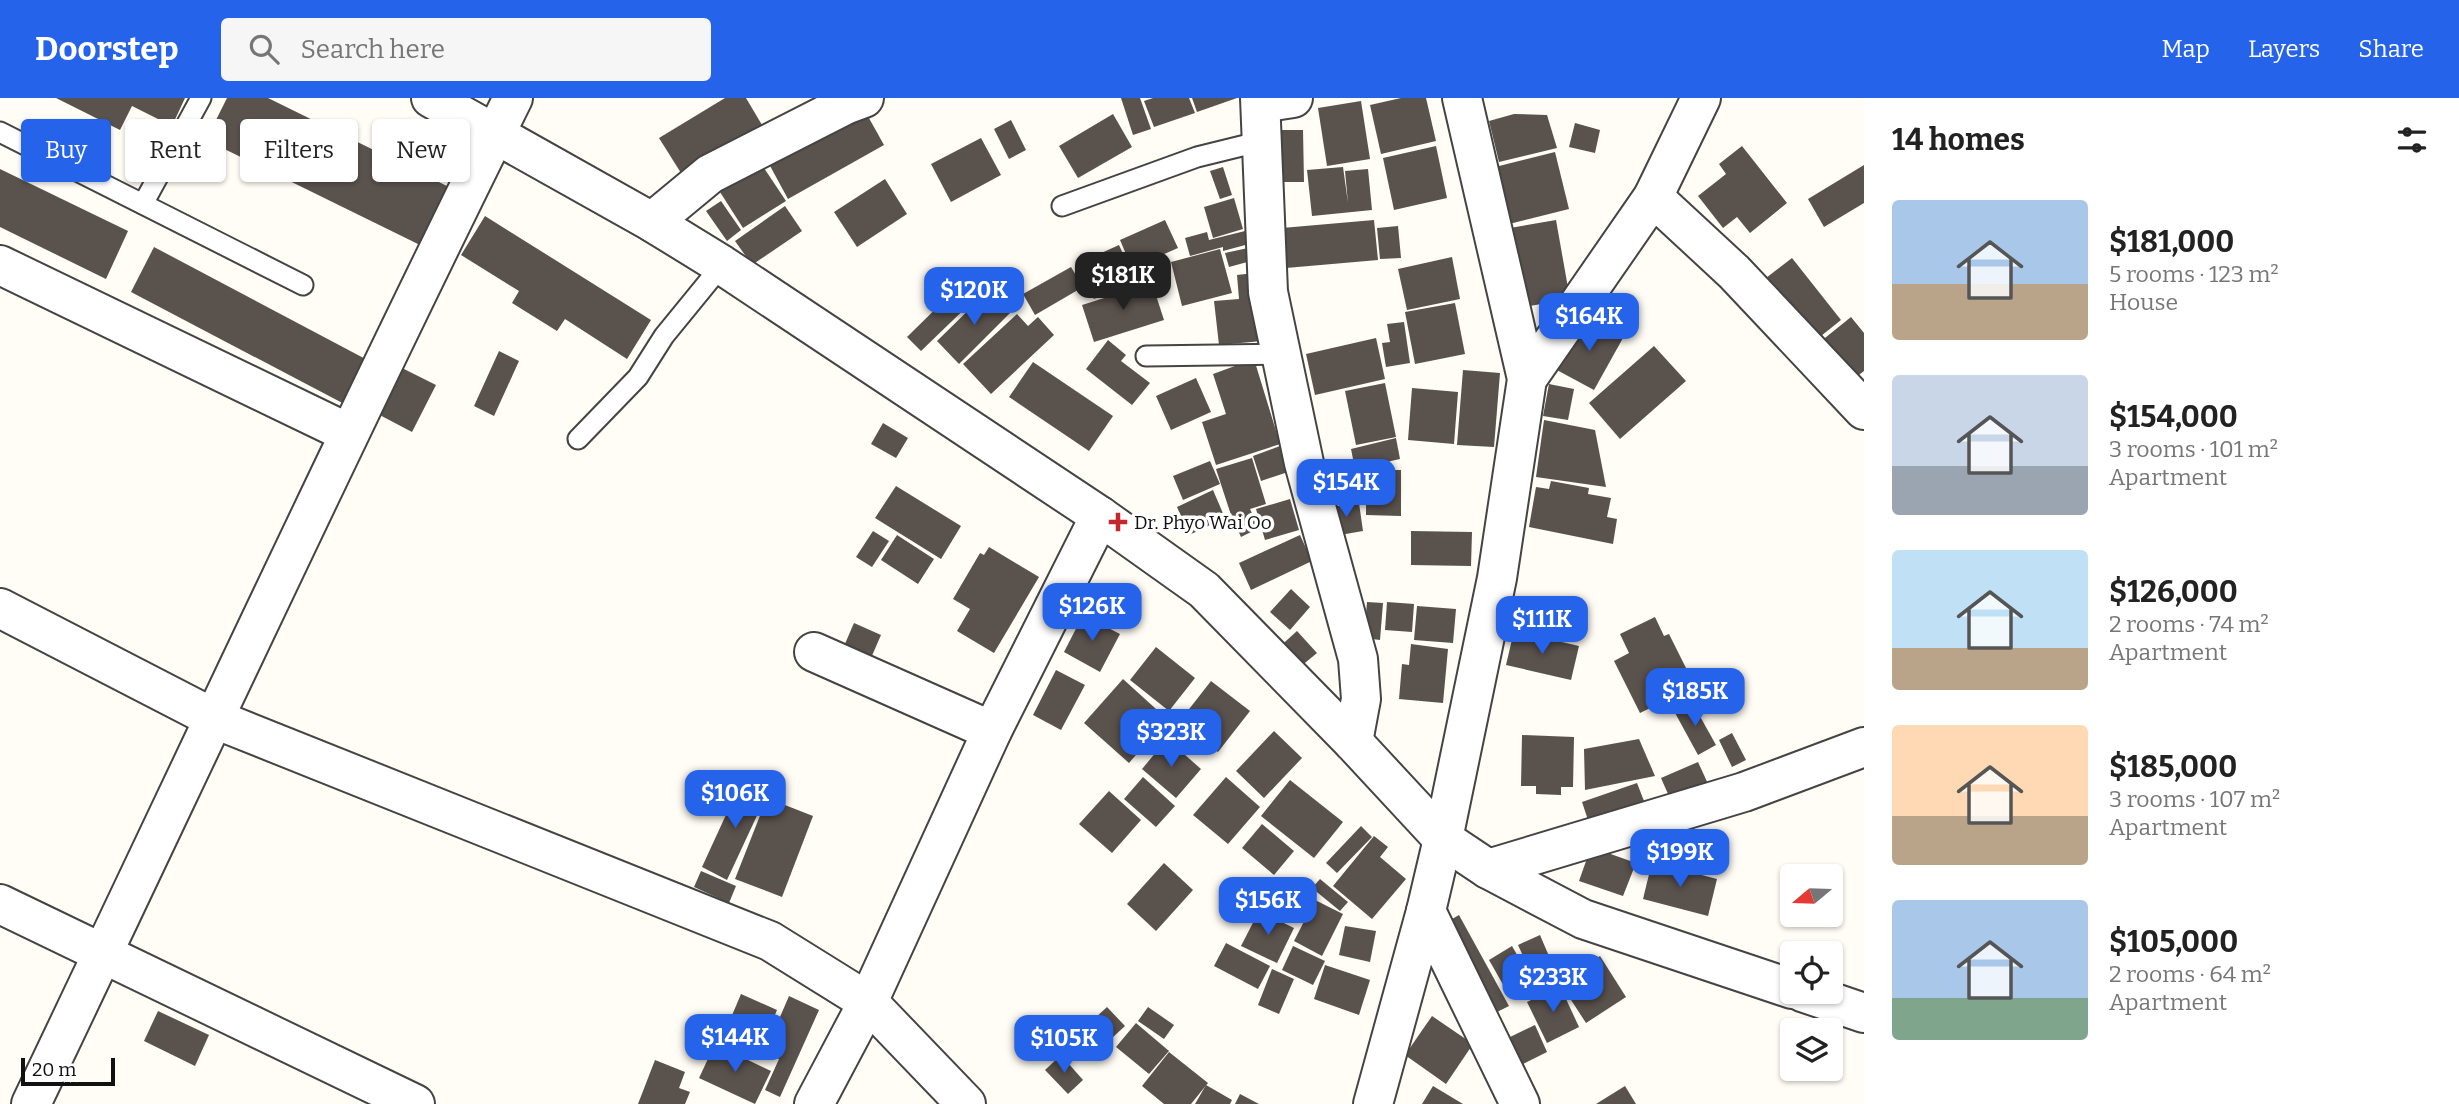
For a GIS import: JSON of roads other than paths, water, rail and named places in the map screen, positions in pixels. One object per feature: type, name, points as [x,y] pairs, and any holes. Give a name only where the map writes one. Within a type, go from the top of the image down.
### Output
[{"type":"street","points":[[431,98],[652,222],[722,265],[1100,516],[1204,590],[1353,742],[1443,839],[1488,869],[1583,919],[1780,985]]},
{"type":"street","points":[[31,1104],[348,433],[513,98]]},
{"type":"street","points":[[652,222],[710,174],[845,104],[864,98]]},
{"type":"street","points":[[1373,1104],[1443,839],[1497,578],[1527,379],[1462,98]]},
{"type":"street","points":[[1527,379],[1653,197],[1701,98]]},
{"type":"street","points":[[1271,100],[1262,141],[1268,292],[1304,463],[1358,659],[1361,699],[1353,742]]},
{"type":"street","points":[[1653,197],[1734,272],[1864,410]]},
{"type":"street","points":[[0,265],[348,433]]},
{"type":"street","points":[[814,1104],[868,1002],[992,731],[1100,516]]},
{"type":"street","points":[[0,608],[215,719],[770,941],[868,1002],[966,1104]]},
{"type":"street","points":[[814,652],[992,731]]},
{"type":"street","points":[[1488,869],[1744,792],[1864,747]]},
{"type":"street","points":[[0,904],[415,1104]]},
{"type":"street","points":[[1426,911],[1520,1104]]},
{"type":"street","points":[[1837,1004],[1864,1013]]},
{"type":"lane","points":[[143,204],[201,98]]},
{"type":"lane","points":[[0,132],[303,285]]},
{"type":"lane","points":[[1062,206],[1197,158],[1262,141]]},
{"type":"lane","points":[[578,439],[638,377],[664,336],[722,265]]},
{"type":"lane","points":[[1146,356],[1281,354]]},
{"type":"place","name":"Dr. Phyo Wai Oo","points":[[1118,522]]}]
